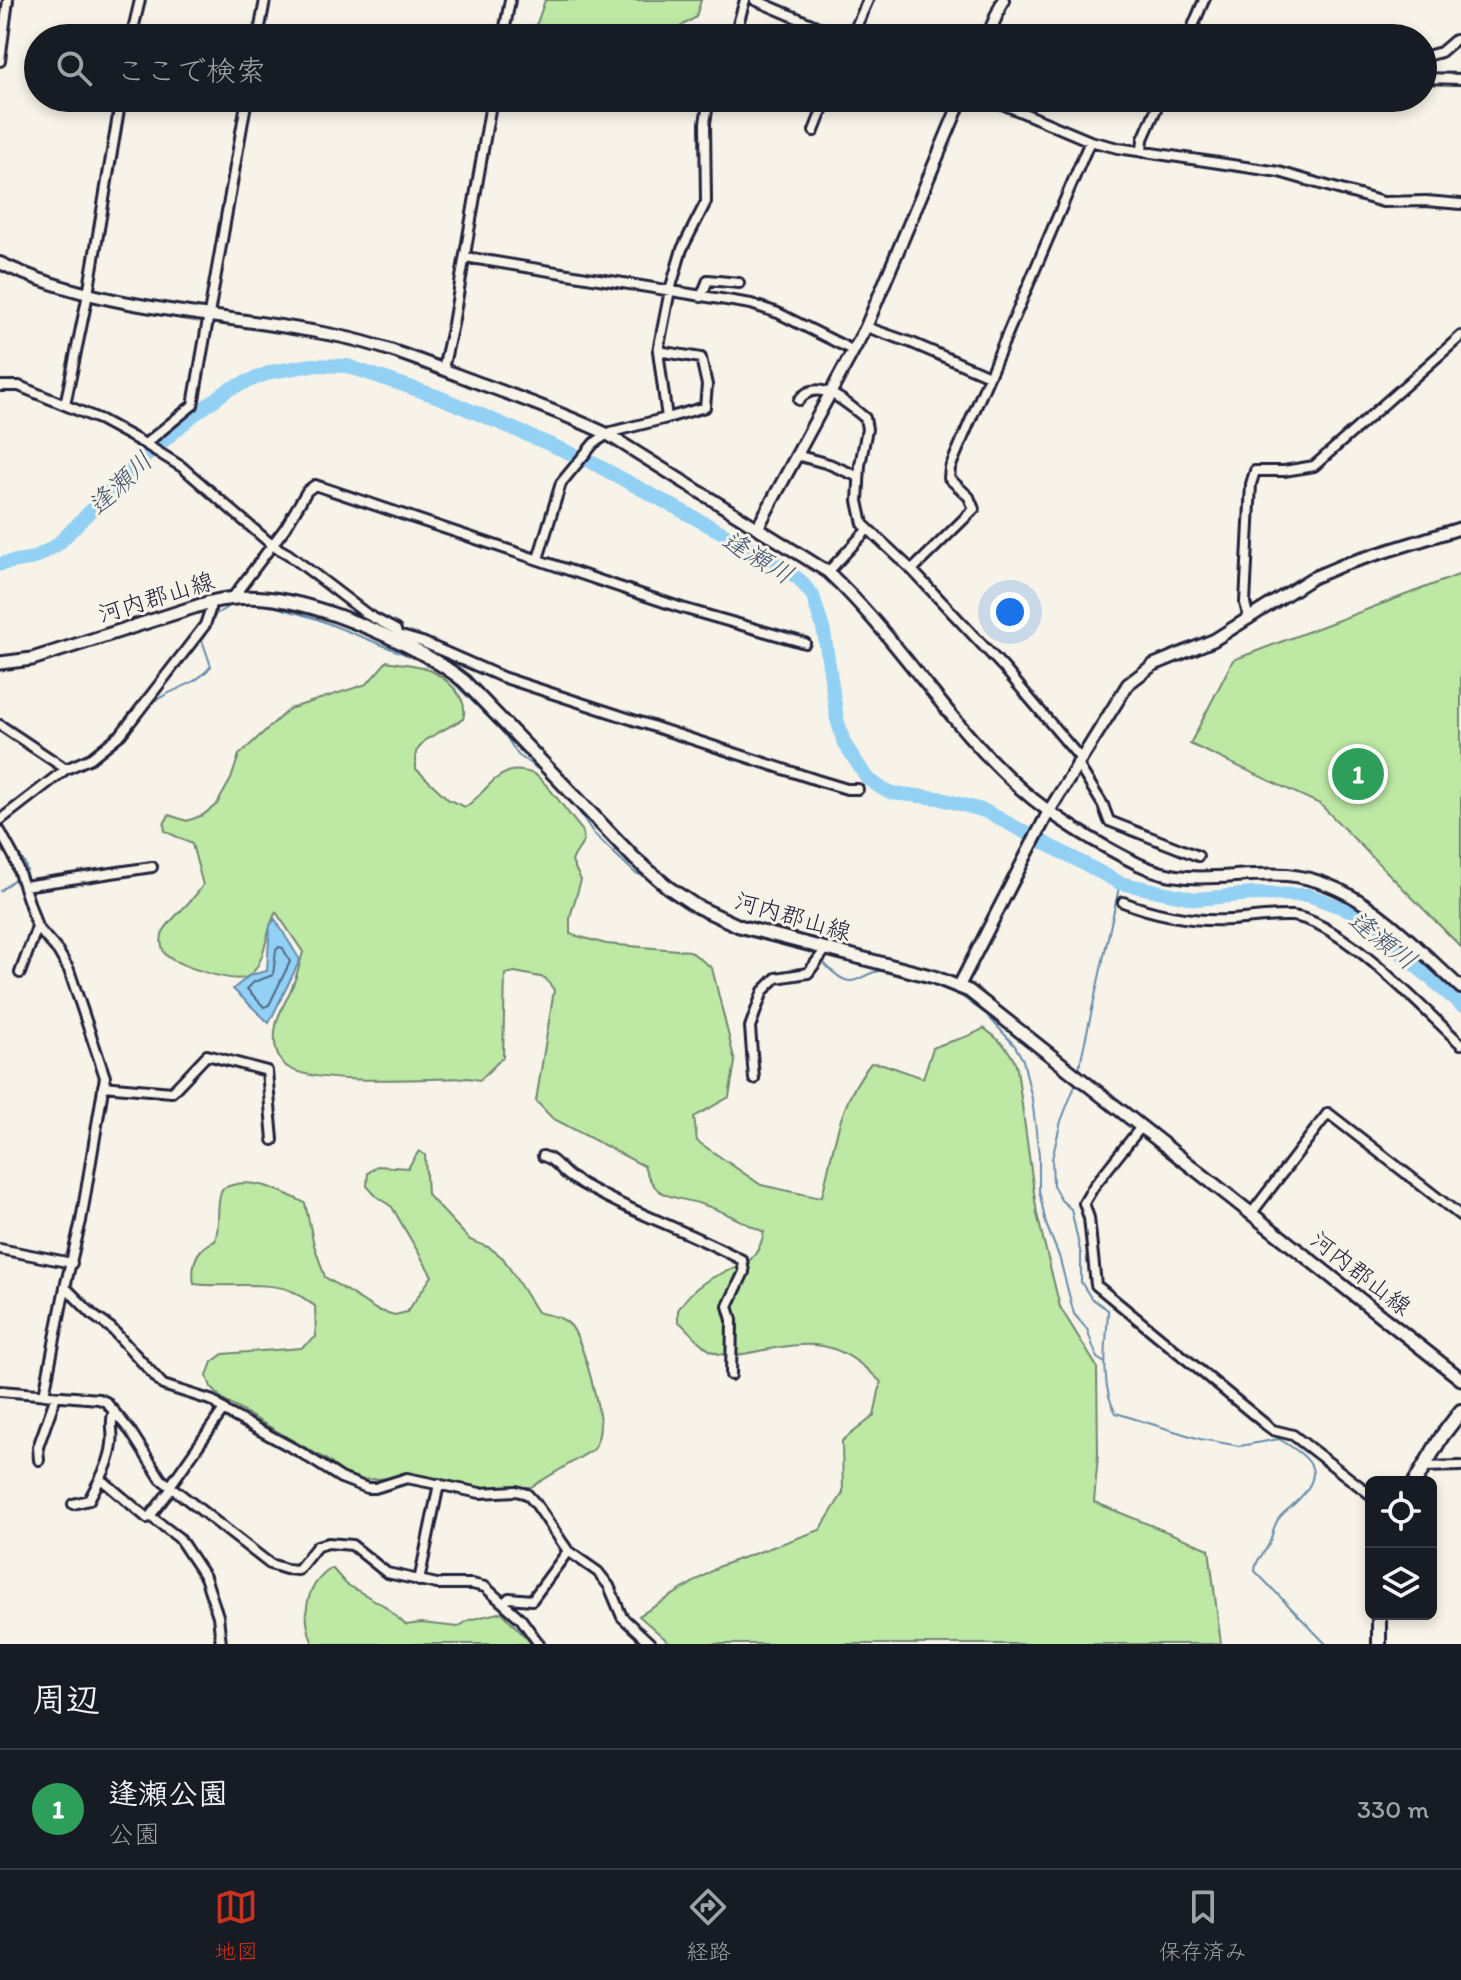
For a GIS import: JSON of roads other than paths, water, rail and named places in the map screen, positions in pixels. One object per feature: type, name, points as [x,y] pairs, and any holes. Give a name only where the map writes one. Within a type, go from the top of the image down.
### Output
[{"type":"main road","name":"河内郡山線","points":[[0,663],[32,659],[233,597],[267,598],[312,608],[398,638],[464,681],[635,859],[677,893],[696,906],[739,926],[934,977],[959,986],[982,1000],[1461,1379]]},
{"type":"main road","points":[[1418,1476],[1461,1411]]},
{"type":"main road","points":[[1379,1620],[1379,1644]]},
{"type":"street","points":[[1,55],[8,0]]},
{"type":"street","points":[[134,24],[140,0]]},
{"type":"street","points":[[261,24],[265,0]]},
{"type":"street","points":[[506,24],[510,0]]},
{"type":"street","points":[[738,24],[745,0]]},
{"type":"street","points":[[755,0],[811,24]]},
{"type":"street","points":[[857,24],[868,0]]},
{"type":"street","points":[[993,24],[1003,0]]},
{"type":"street","points":[[1194,24],[1204,0]]},
{"type":"street","points":[[1437,53],[1455,40]]},
{"type":"street","points":[[1437,78],[1461,79]]},
{"type":"street","points":[[65,405],[88,294],[119,112]]},
{"type":"street","points":[[145,444],[191,407],[245,112]]},
{"type":"street","points":[[443,369],[489,112]]},
{"type":"street","points":[[667,418],[658,351],[682,249],[706,202],[706,112]]},
{"type":"street","points":[[814,131],[821,112]]},
{"type":"street","points":[[758,527],[866,327],[956,112]]},
{"type":"street","points":[[1021,112],[1090,141],[1142,152],[1279,172],[1375,201],[1461,204]]},
{"type":"street","points":[[1142,152],[1143,139],[1155,112]]},
{"type":"street","points":[[912,570],[974,509],[969,497],[949,478],[949,474],[1090,141]]},
{"type":"street","points":[[465,257],[766,308],[852,350]]},
{"type":"street","points":[[0,263],[88,294],[342,336],[443,369],[607,434],[828,572],[854,597],[982,749],[1048,814],[1139,865],[1162,873],[1200,880],[1287,875],[1320,881],[1348,892],[1373,909],[1461,988]]},
{"type":"street","points":[[701,297],[708,280],[739,283]]},
{"type":"street","points":[[866,327],[989,376]]},
{"type":"street","points":[[1249,619],[1245,603],[1251,484],[1255,471],[1284,471],[1314,466],[1461,336]]},
{"type":"street","points":[[538,559],[561,483],[594,443],[607,434],[705,407],[707,385],[701,358],[658,351]]},
{"type":"street","points":[[0,386],[19,386],[101,420],[173,461],[272,545],[368,615],[396,630],[398,638],[422,642],[502,677],[817,780],[858,789]]},
{"type":"street","points":[[799,400],[809,393],[829,393],[867,422],[859,477],[859,512],[867,530],[912,570],[1004,668],[1079,760],[1109,821],[1198,856]]},
{"type":"street","points":[[796,455],[859,477]]},
{"type":"street","points":[[233,597],[285,528],[307,491],[315,485],[682,608],[805,643]]},
{"type":"street","points":[[959,986],[1079,760],[1119,698],[1141,673],[1169,657],[1214,640],[1312,578],[1345,564],[1461,528]]},
{"type":"street","points":[[828,572],[867,530]]},
{"type":"street","points":[[0,820],[66,769],[91,758],[121,734],[205,625],[210,602]]},
{"type":"street","points":[[0,725],[66,769]]},
{"type":"street","points":[[0,831],[14,857],[37,927],[58,951],[69,970],[103,1066],[103,1086],[72,1263],[44,1395]]},
{"type":"street","points":[[24,886],[152,867]]},
{"type":"street","points":[[1123,902],[1155,914],[1184,920],[1293,916],[1321,926],[1362,953],[1461,1044]]},
{"type":"street","points":[[20,973],[37,927]]},
{"type":"street","points":[[754,1079],[750,1027],[763,991],[776,978],[808,973],[826,949]]},
{"type":"street","points":[[103,1086],[172,1092],[207,1055],[267,1071],[273,1140]]},
{"type":"street","points":[[1251,1214],[1328,1113],[1461,1216]]},
{"type":"street","points":[[1141,1127],[1084,1203],[1089,1218],[1096,1285],[1265,1424],[1273,1430],[1293,1435],[1365,1490]]},
{"type":"street","points":[[543,1156],[550,1157],[570,1177],[624,1206],[742,1260],[744,1272],[728,1306],[732,1320],[731,1375]]},
{"type":"street","points":[[0,1249],[72,1263]]},
{"type":"street","points":[[65,1287],[141,1358],[158,1381],[171,1388],[206,1397],[353,1483],[375,1488],[407,1478],[480,1493],[516,1491],[527,1494],[568,1551],[598,1572],[609,1586],[622,1617],[651,1644]]},
{"type":"street","points":[[0,1391],[99,1399],[114,1411],[131,1432],[156,1474],[278,1567],[298,1570],[317,1546],[337,1543],[358,1548],[384,1572],[419,1581],[485,1587],[521,1619],[539,1644]]},
{"type":"street","points":[[39,1460],[38,1447],[56,1396]]},
{"type":"street","points":[[221,1644],[218,1616],[205,1577],[179,1538],[150,1516],[224,1409]]},
{"type":"street","points":[[73,1504],[89,1500],[101,1479],[112,1446],[111,1418],[114,1411]]},
{"type":"street","points":[[1423,1467],[1461,1466]]},
{"type":"street","points":[[101,1479],[147,1518]]},
{"type":"street","points":[[419,1581],[439,1484]]},
{"type":"street","points":[[504,1603],[509,1598],[532,1600],[568,1551]]},
{"type":"water","points":[[275,919],[300,960],[269,1023],[233,989],[250,975],[267,971],[270,925]]},
{"type":"waterway","name":"逢瀬川","points":[[0,564],[34,558],[57,545],[136,465],[229,389],[271,372],[312,365],[347,366],[439,397],[591,462],[773,560],[800,580],[813,596],[824,632],[837,719],[844,743],[867,778],[881,788],[892,793],[938,798],[985,811],[1120,883],[1196,899],[1253,894],[1308,895],[1354,912],[1461,1005]]},
{"type":"waterway","points":[[132,726],[155,701],[191,683],[211,666],[202,640],[216,614],[235,603]]},
{"type":"waterway","points":[[245,603],[273,606],[317,619],[427,663]]},
{"type":"waterway","points":[[436,669],[503,732],[518,755],[542,772],[578,810],[594,834],[634,872],[692,910],[726,926]]},
{"type":"waterway","points":[[103,754],[113,745]]},
{"type":"waterway","points":[[23,875],[27,871],[25,864],[2,824],[61,779],[91,762]]},
{"type":"waterway","points":[[0,891],[17,877]]},
{"type":"waterway","points":[[1078,1073],[1120,883]]},
{"type":"waterway","points":[[778,942],[808,950],[817,956]]},
{"type":"waterway","points":[[822,961],[834,973],[850,981],[878,971],[889,971]]},
{"type":"waterway","points":[[899,974],[961,996],[987,1015],[1015,1046],[1023,1060],[1032,1099],[1039,1155],[1039,1190],[1046,1224],[1059,1256],[1074,1314],[1087,1329],[1097,1358],[1105,1363]]},
{"type":"waterway","points":[[1076,1083],[1061,1121],[1052,1159],[1053,1185],[1061,1200],[1071,1209],[1081,1255],[1081,1282],[1091,1298],[1108,1310],[1105,1363],[1111,1402],[1116,1413],[1200,1439],[1240,1446],[1279,1439],[1307,1459],[1313,1474],[1311,1482],[1277,1521],[1255,1571],[1326,1644]]},
{"type":"place","name":"逢瀬公園","points":[[1358,774]]}]
